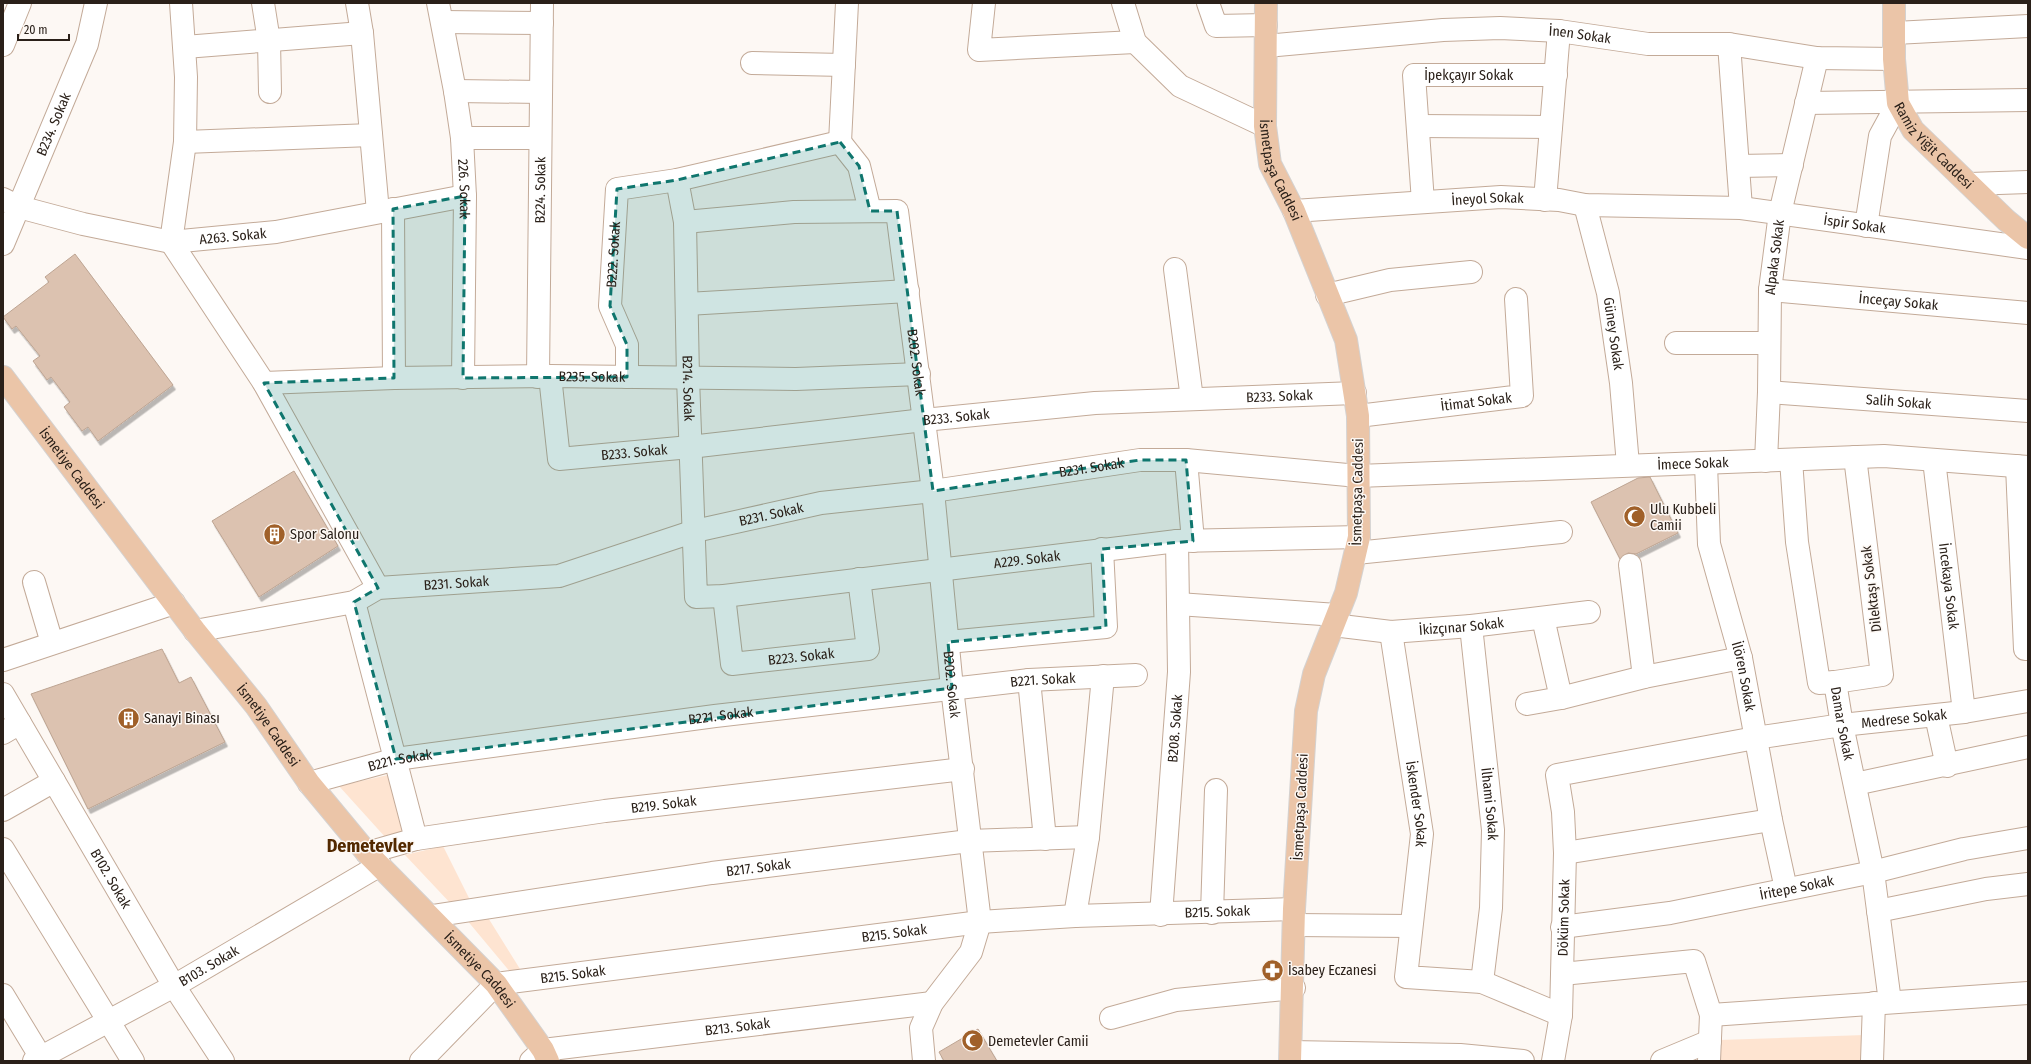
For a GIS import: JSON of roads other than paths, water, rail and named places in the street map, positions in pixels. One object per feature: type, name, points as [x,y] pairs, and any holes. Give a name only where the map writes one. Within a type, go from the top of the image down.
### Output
[{"type":"main road","name":"İsmetpaşa Caddesi","points":[[1266,3],[1265,126],[1270,164],[1294,211],[1346,340],[1358,416],[1357,545],[1346,593],[1314,674],[1306,711],[1294,917],[1294,988],[1291,1056]]},
{"type":"main road","name":"Ramiz Yiğit Caddesi","points":[[1894,3],[1894,59],[1898,103],[1912,130],[2006,220],[2028,238]]},
{"type":"main road","name":"İsmetiye Caddesi","points":[[3,377],[195,631],[256,706],[309,783],[374,859],[432,916],[496,984],[540,1057]]},
{"type":"street","points":[[3,45],[20,3]]},
{"type":"street","name":"B234. Sokak","points":[[3,244],[8,206],[87,44],[96,3]]},
{"type":"street","points":[[181,3],[185,47],[186,142],[171,242],[264,383],[378,588]]},
{"type":"street","points":[[263,3],[269,41],[270,92]]},
{"type":"street","points":[[357,3],[362,33],[371,135],[386,211],[394,378]]},
{"type":"street","points":[[685,222],[794,212],[870,211],[859,166],[840,142],[847,3]]},
{"type":"street","points":[[984,3],[979,50],[1135,42]]},
{"type":"street","points":[[1122,3],[1135,42],[1180,86],[1265,126]]},
{"type":"street","name":"İnen Sokak","points":[[1208,3],[1216,26],[1266,35],[1500,28],[1559,32],[1648,44],[1729,44],[1817,58],[1894,59]]},
{"type":"street","points":[[440,13],[542,13]]},
{"type":"street","name":"226. Sokak","points":[[440,13],[455,91],[462,138],[465,196],[463,378]]},
{"type":"street","name":"B224. Sokak","points":[[542,13],[540,138],[544,376],[559,459]]},
{"type":"street","points":[[1894,33],[2028,26]]},
{"type":"street","points":[[1545,200],[1559,32]]},
{"type":"street","points":[[185,47],[362,33]]},
{"type":"street","points":[[1729,44],[1741,208]]},
{"type":"street","name":"Alpaka Sokak","points":[[1766,461],[1769,392],[1768,342],[1770,290],[1780,213],[1817,58]]},
{"type":"street","points":[[752,63],[844,65]]},
{"type":"street","name":"İpekçayır Sokak","points":[[1423,202],[1414,75],[1556,75]]},
{"type":"street","points":[[455,91],[541,92]]},
{"type":"street","points":[[1806,103],[1898,103],[2028,100]]},
{"type":"street","points":[[1866,226],[1880,136],[1898,103]]},
{"type":"street","points":[[1418,126],[1551,127]]},
{"type":"street","points":[[186,142],[371,135]]},
{"type":"street","points":[[462,138],[540,138]]},
{"type":"street","points":[[677,180],[840,142]]},
{"type":"street","points":[[1738,166],[1792,165]]},
{"type":"street","name":"B214. Sokak","points":[[677,180],[685,222],[690,447],[695,531],[696,597]]},
{"type":"street","name":"B222. Sokak","points":[[627,377],[627,344],[610,306],[617,189],[677,180]]},
{"type":"street","points":[[1970,184],[2028,182]]},
{"type":"street","name":"A263. Sokak","points":[[8,206],[83,224],[171,242],[276,232],[465,196]]},
{"type":"street","name":"İneyol Sokak","points":[[1294,211],[1501,197],[1585,205],[1681,206]]},
{"type":"street","name":"Güney Sokak","points":[[1585,205],[1608,292],[1621,383],[1628,465]]},
{"type":"street","name":"İspir Sokak","points":[[1681,206],[1741,208],[2028,248]]},
{"type":"street","name":"B202. Sokak","points":[[870,211],[897,211],[933,491],[952,688],[963,770],[969,841],[980,922],[971,952],[932,1003],[921,1028],[924,1061]]},
{"type":"street","points":[[1175,269],[1192,399]]},
{"type":"street","points":[[1327,295],[1390,280],[1471,272]]},
{"type":"street","name":"İnceçay Sokak","points":[[1770,290],[2028,313]]},
{"type":"street","points":[[687,304],[908,291]]},
{"type":"street","name":"İtimat Sokak","points":[[1358,416],[1522,396],[1516,299]]},
{"type":"street","points":[[1676,343],[1768,342]]},
{"type":"street","name":"B235. Sokak","points":[[264,383],[394,378],[544,376],[796,379],[919,374]]},
{"type":"street","name":"Salih Sokak","points":[[1769,392],[2028,411]]},
{"type":"street","name":"B233. Sokak","points":[[559,459],[690,447],[924,420],[1095,403],[1355,393]]},
{"type":"street","name":"İmece Sokak","points":[[1358,476],[1628,465],[1706,464],[1884,456],[2023,466]]},
{"type":"street","name":"Dilektaşı Sokak","points":[[1835,682],[1882,674],[1855,457]]},
{"type":"street","name":"B231. Sokak","points":[[195,631],[354,602],[378,588],[559,576],[695,531],[821,503],[933,491],[1140,460],[1186,460],[1358,476]]},
{"type":"street","name":"B208. Sokak","points":[[1161,915],[1179,672],[1178,604],[1185,541],[1186,460]]},
{"type":"street","name":"Damar Sokak","points":[[1791,460],[1797,542],[1819,683],[1835,682],[1842,725],[1873,872],[1878,911],[1882,1003],[1872,1061]]},
{"type":"street","name":"İncekaya Sokak","points":[[1934,460],[1964,712]]},
{"type":"street","name":"İlören Sokak","points":[[1706,464],[1709,544],[1741,658],[1755,738],[1786,889]]},
{"type":"street","points":[[2023,466],[2025,649],[2028,649]]},
{"type":"street","name":"A229. Sokak","points":[[696,597],[724,596],[1102,549],[1185,541],[1357,545],[1561,532]]},
{"type":"street","points":[[948,642],[1106,627],[1102,549]]},
{"type":"street","points":[[1630,565],[1644,677]]},
{"type":"street","name":"B223. Sokak","points":[[724,596],[732,664],[868,649],[859,579]]},
{"type":"street","points":[[34,582],[52,643]]},
{"type":"street","points":[[354,602],[416,839]]},
{"type":"street","points":[[3,660],[174,603]]},
{"type":"street","name":"İkizçınar Sokak","points":[[1178,604],[1335,620],[1391,632],[1471,626],[1589,612]]},
{"type":"street","points":[[1543,618],[1561,698]]},
{"type":"street","name":"İlhami Sokak","points":[[1471,626],[1493,830],[1491,908],[1482,982]]},
{"type":"street","name":"İskender Sokak","points":[[1391,632],[1422,834],[1406,977],[1482,982]]},
{"type":"street","points":[[1527,704],[1561,698],[1644,677],[1741,658]]},
{"type":"street","name":"B221. Sokak","points":[[309,783],[396,759],[714,716],[1030,680],[1136,675]]},
{"type":"street","points":[[1075,916],[1088,837],[1103,676]]},
{"type":"street","points":[[1030,680],[1045,839]]},
{"type":"street","name":"B102. Sokak","points":[[3,694],[12,728],[54,781],[174,986],[223,1061]]},
{"type":"street","name":"Medrese Sokak","points":[[1557,775],[1755,738],[1842,725],[1936,716],[2028,701]]},
{"type":"street","points":[[1936,716],[1946,766]]},
{"type":"street","points":[[1855,784],[1946,766],[2028,747]]},
{"type":"street","name":"B219. Sokak","points":[[374,859],[416,839],[605,811],[963,770]]},
{"type":"street","name":"Döküm Sokak","points":[[1553,1061],[1561,1015],[1565,852],[1563,812],[1557,775]]},
{"type":"street","points":[[3,810],[54,781]]},
{"type":"street","points":[[1212,913],[1216,790]]},
{"type":"street","points":[[1565,852],[1771,820]]},
{"type":"street","name":"B217. Sokak","points":[[432,916],[712,873],[969,841],[1088,837]]},
{"type":"street","name":"İritepe Sokak","points":[[1562,927],[1670,913],[1873,872],[1964,849],[2028,838]]},
{"type":"street","points":[[3,849],[133,1061]]},
{"type":"street","name":"B103. Sokak","points":[[39,1060],[107,1020],[174,986],[374,859]]},
{"type":"street","points":[[1878,911],[1986,889],[2028,884]]},
{"type":"street","name":"B215. Sokak","points":[[496,984],[980,922],[1075,916],[1212,913],[1294,917],[1411,926]]},
{"type":"street","points":[[1562,974],[1694,961],[1711,1015],[1709,1051],[1662,1061]]},
{"type":"street","points":[[1482,982],[1561,1015]]},
{"type":"street","points":[[421,1061],[496,984]]},
{"type":"street","points":[[1111,1018],[1176,1000],[1294,988]]},
{"type":"street","points":[[1711,1015],[2028,992]]},
{"type":"street","points":[[3,995],[39,1060]]},
{"type":"street","name":"B213. Sokak","points":[[540,1057],[932,1003]]},
{"type":"street","points":[[1291,1056],[1406,1058],[1460,1055],[1523,1061]]},
{"type":"place","name":"Ulu Kubbeli Camii","points":[[1634,517]]},
{"type":"place","name":"Spor Salonu","points":[[275,534]]},
{"type":"place","name":"Sanayi Binası","points":[[128,718]]},
{"type":"place","name":"İsabey Eczanesi","points":[[1272,970]]},
{"type":"place","name":"Demetevler Camii","points":[[972,1041]]},
{"type":"district","name":"Demetevler","points":[[370,846]]}]
